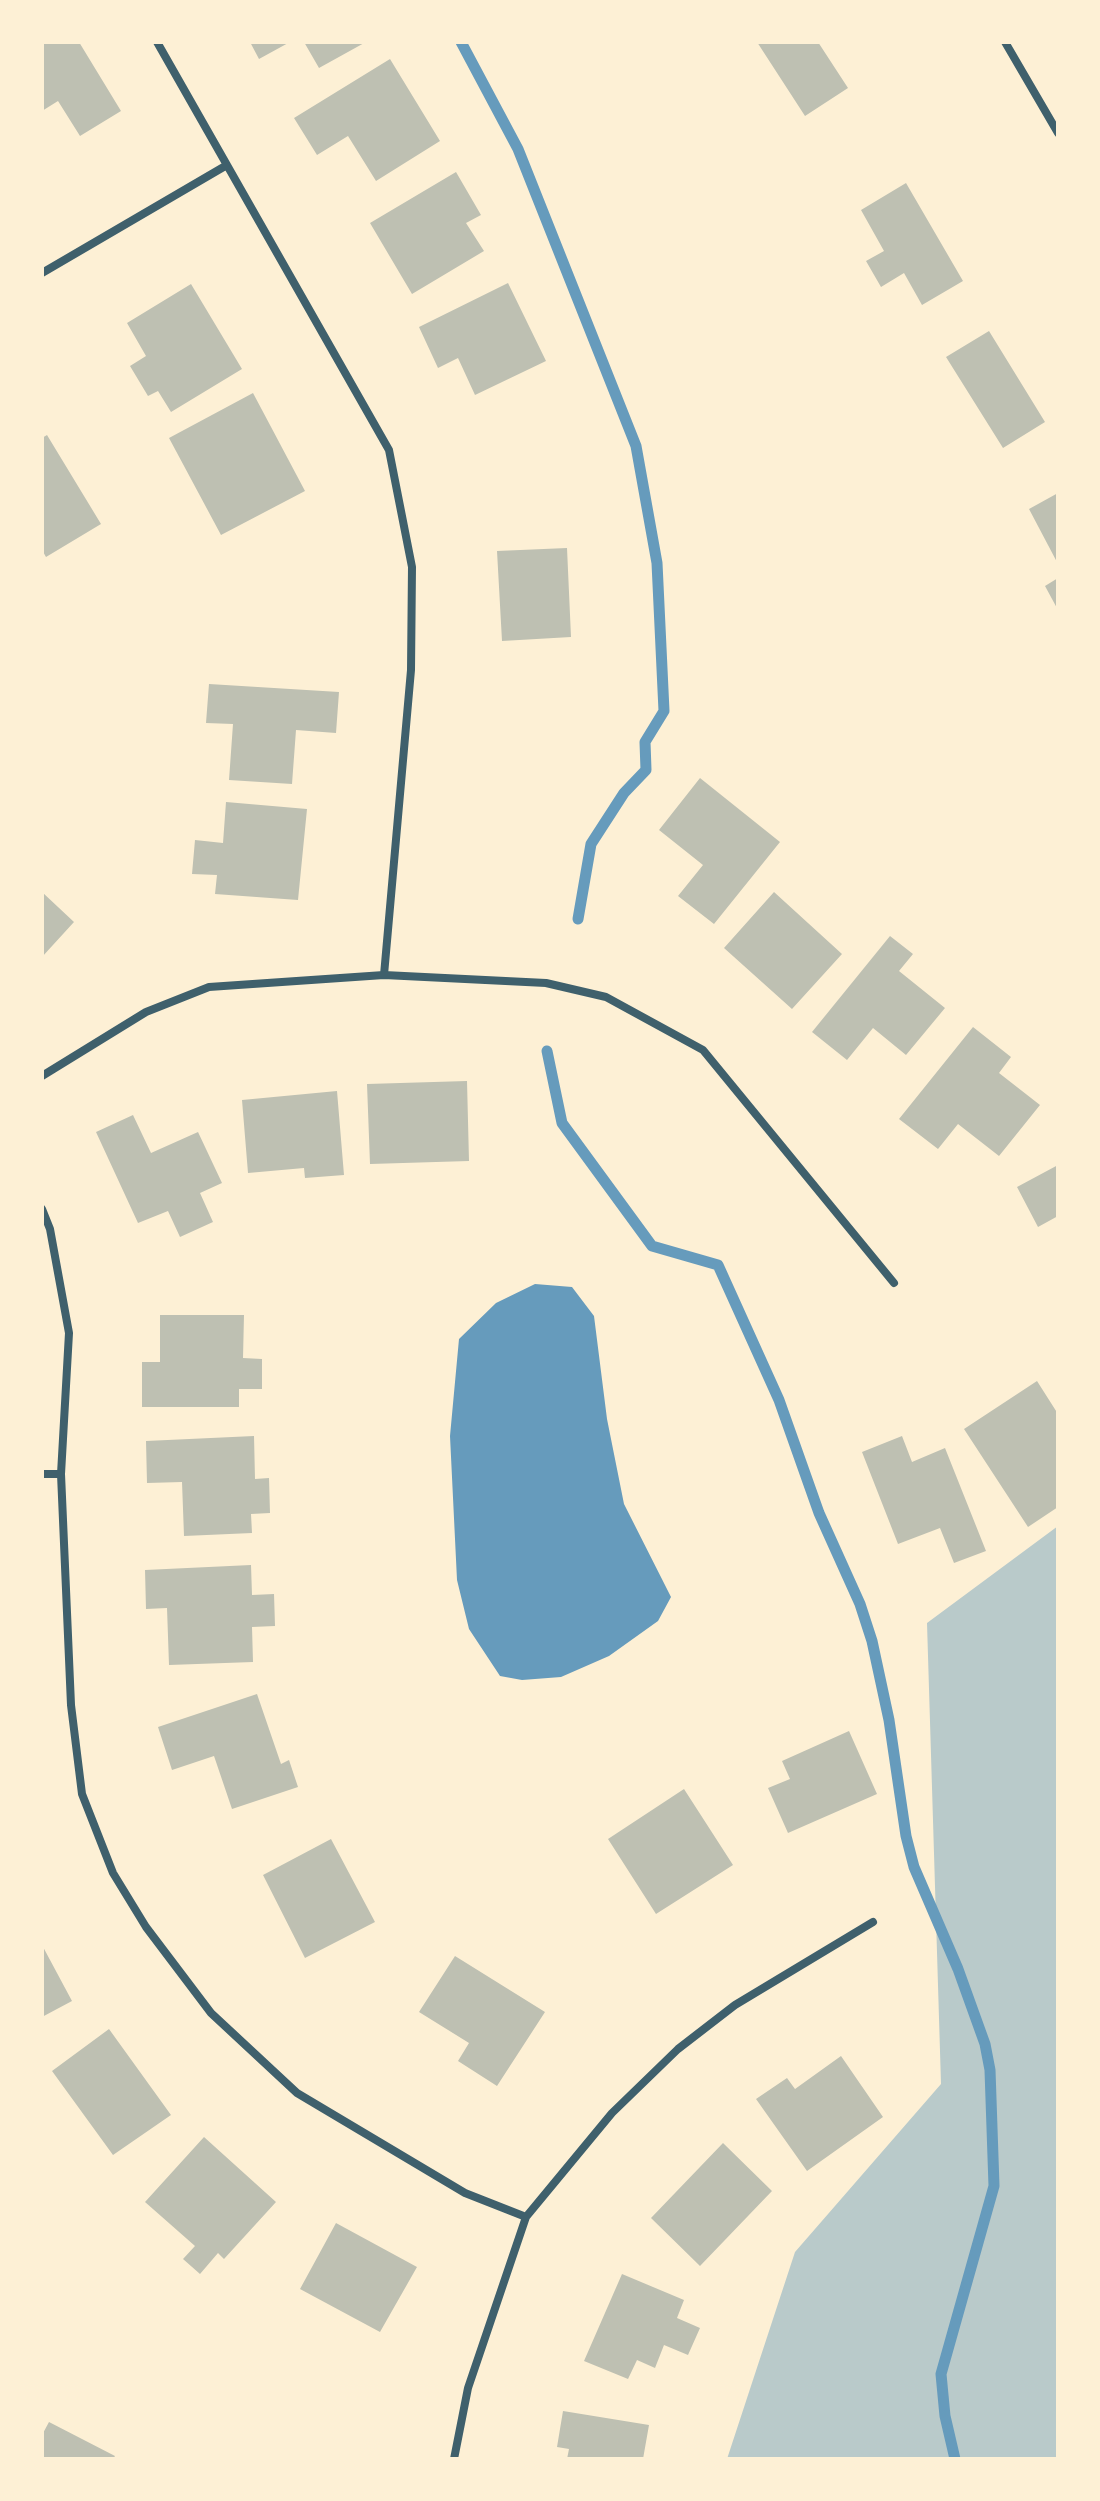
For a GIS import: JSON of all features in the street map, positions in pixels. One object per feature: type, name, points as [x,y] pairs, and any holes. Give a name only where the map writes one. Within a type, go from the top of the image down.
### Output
[{"type":"street","points":[[157,42],[389,450],[412,567],[411,670],[384,975]]},
{"type":"street","points":[[1005,42],[1058,133]]},
{"type":"street","points":[[42,273],[227,165]]},
{"type":"street","points":[[42,1076],[146,1012],[209,987],[384,975],[546,983],[606,997],[703,1050],[894,1283]]},
{"type":"street","points":[[42,1209],[50,1229],[69,1333],[61,1474],[71,1705],[82,1794],[113,1873],[146,1927],[211,2013],[297,2093],[465,2193],[526,2217]]},
{"type":"street","points":[[42,1474],[61,1474]]},
{"type":"street","points":[[454,2459],[468,2388],[526,2217],[612,2113],[678,2049],[735,2005],[873,1922]]},
{"type":"shaded area","points":[[1058,1526],[1058,2459],[727,2459],[795,2252],[941,2084],[927,1623]]},
{"type":"water","points":[[535,1284],[572,1287],[594,1316],[607,1419],[624,1504],[671,1597],[658,1621],[609,1656],[561,1677],[522,1680],[500,1676],[469,1629],[457,1580],[450,1436],[459,1339],[496,1303]]},
{"type":"building","points":[[42,42],[79,42],[121,111],[80,136],[58,101],[42,111]]},
{"type":"building","points":[[250,42],[290,42],[259,59]]},
{"type":"building","points":[[304,42],[366,42],[319,68]]},
{"type":"building","points":[[757,42],[818,42],[848,88],[805,116]]},
{"type":"building","points":[[390,59],[440,141],[376,181],[348,136],[317,155],[294,118]]},
{"type":"building","points":[[456,172],[481,215],[466,223],[484,251],[412,294],[370,223]]},
{"type":"building","points":[[906,183],[963,281],[922,305],[904,273],[881,287],[866,261],[884,251],[861,210]]},
{"type":"building","points":[[508,283],[546,361],[475,395],[458,358],[438,368],[419,327]]},
{"type":"building","points":[[191,284],[242,369],[171,412],[158,391],[148,396],[130,366],[146,356],[127,323]]},
{"type":"building","points":[[989,331],[1045,422],[1003,448],[946,357]]},
{"type":"building","points":[[253,393],[305,491],[221,535],[169,438]]},
{"type":"building","points":[[47,435],[101,524],[46,557],[42,550],[42,438]]},
{"type":"building","points":[[1058,493],[1058,564],[1029,509]]},
{"type":"building","points":[[567,548],[571,637],[502,641],[497,551]]},
{"type":"building","points":[[1058,578],[1058,610],[1045,586]]},
{"type":"building","points":[[209,684],[339,692],[336,733],[296,730],[292,784],[229,780],[233,724],[206,723]]},
{"type":"building","points":[[700,778],[780,842],[714,924],[678,896],[703,865],[659,830]]},
{"type":"building","points":[[226,802],[307,809],[298,900],[215,894],[217,875],[192,874],[195,840],[223,843]]},
{"type":"building","points":[[42,892],[74,922],[42,957]]},
{"type":"building","points":[[774,892],[842,954],[792,1009],[724,948]]},
{"type":"building","points":[[890,936],[913,954],[899,971],[945,1008],[906,1055],[873,1028],[847,1060],[812,1032]]},
{"type":"building","points":[[973,1027],[1011,1057],[999,1073],[1040,1105],[999,1156],[958,1124],[938,1149],[899,1119]]},
{"type":"building","points":[[467,1081],[469,1161],[370,1164],[367,1084]]},
{"type":"building","points":[[337,1091],[344,1175],[305,1178],[304,1168],[248,1173],[242,1100]]},
{"type":"building","points":[[133,1115],[151,1153],[198,1132],[222,1183],[200,1193],[213,1222],[180,1237],[168,1211],[138,1223],[96,1132]]},
{"type":"building","points":[[1058,1165],[1058,1216],[1038,1227],[1017,1187]]},
{"type":"building","points":[[160,1315],[244,1315],[243,1358],[262,1359],[262,1389],[239,1389],[239,1407],[142,1407],[142,1362],[160,1362]]},
{"type":"building","points":[[1037,1381],[1058,1414],[1058,1507],[1028,1527],[964,1429]]},
{"type":"building","points":[[254,1436],[255,1479],[269,1478],[270,1513],[251,1514],[252,1533],[184,1536],[182,1482],[147,1483],[146,1441]]},
{"type":"building","points":[[902,1436],[912,1462],[945,1448],[986,1551],[954,1563],[940,1528],[898,1544],[862,1452]]},
{"type":"building","points":[[251,1565],[252,1595],[274,1594],[275,1626],[252,1627],[253,1662],[169,1665],[167,1608],[146,1609],[145,1570]]},
{"type":"building","points":[[257,1694],[281,1764],[289,1760],[298,1787],[232,1809],[214,1756],[172,1770],[158,1727]]},
{"type":"building","points":[[849,1731],[877,1794],[788,1833],[768,1788],[790,1779],[782,1761]]},
{"type":"building","points":[[684,1789],[733,1865],[656,1914],[608,1839]]},
{"type":"building","points":[[331,1839],[375,1922],[305,1958],[263,1875]]},
{"type":"building","points":[[42,1945],[72,2001],[42,2017]]},
{"type":"building","points":[[455,1956],[545,2012],[497,2086],[458,2061],[469,2043],[419,2012]]},
{"type":"building","points":[[109,2029],[171,2115],[113,2155],[52,2071]]},
{"type":"building","points":[[841,2056],[883,2117],[807,2171],[756,2099],[787,2078],[795,2089]]},
{"type":"building","points":[[204,2137],[276,2202],[224,2259],[218,2253],[200,2274],[183,2259],[195,2246],[145,2202]]},
{"type":"building","points":[[723,2143],[772,2191],[700,2266],[651,2218]]},
{"type":"building","points":[[336,2223],[417,2267],[380,2332],[300,2289]]},
{"type":"building","points":[[622,2274],[684,2300],[677,2318],[700,2328],[688,2355],[664,2345],[655,2368],[637,2360],[628,2379],[584,2361]]},
{"type":"building","points":[[563,2411],[649,2425],[643,2459],[567,2459],[569,2449],[557,2447]]},
{"type":"building","points":[[49,2422],[115,2456],[113,2459],[42,2459],[42,2435]]},
{"type":"waterway","points":[[461,42],[518,149],[636,446],[657,563],[664,711],[645,742],[646,770],[624,793],[591,844],[578,919]]},
{"type":"waterway","points":[[547,1051],[562,1123],[652,1246],[718,1265],[779,1400],[819,1513],[860,1604],[872,1641],[914,1867],[958,1969],[985,2044],[990,2070],[994,2186],[941,2374],[945,2416],[955,2459]]}]
